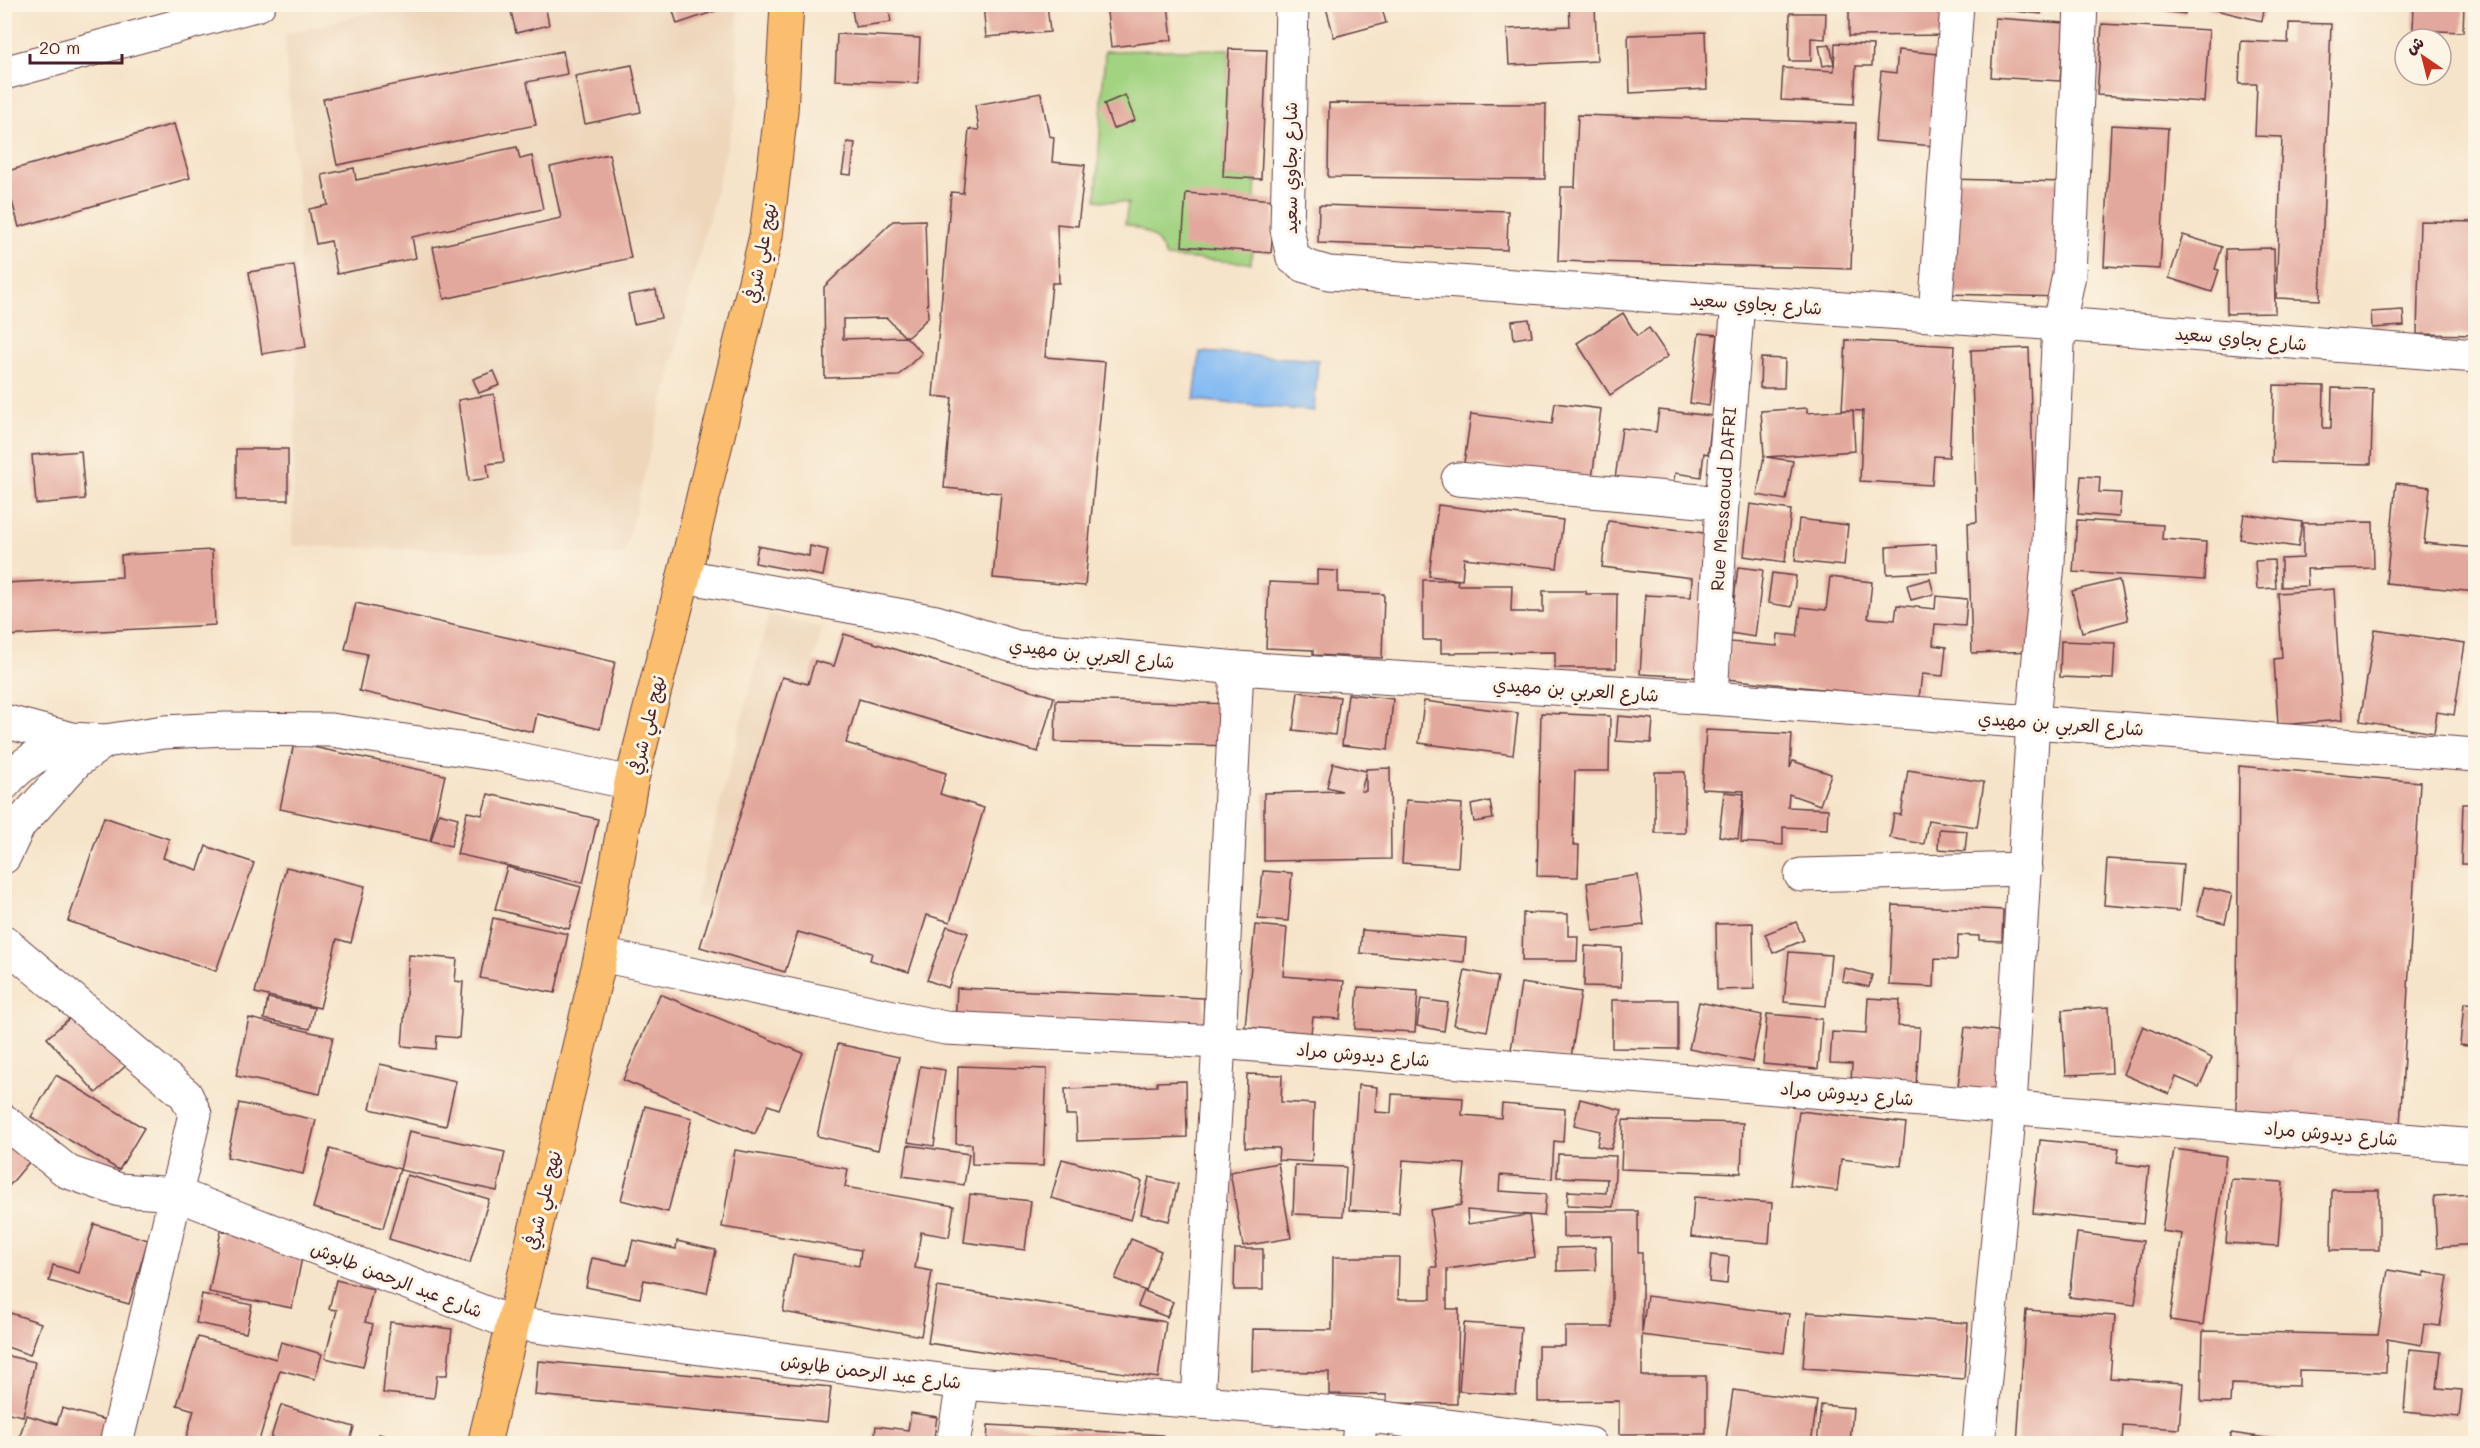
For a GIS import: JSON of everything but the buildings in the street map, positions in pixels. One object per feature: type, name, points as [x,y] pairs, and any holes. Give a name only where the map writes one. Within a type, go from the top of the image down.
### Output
[{"type":"main road","name":"نهج علي شرفي","points":[[484,1443],[601,955],[631,783],[684,576],[766,236],[781,112],[787,4]]},
{"type":"street","points":[[4,73],[259,4]]},
{"type":"street","name":"شارع بجاوي سعيد","points":[[1292,4],[1287,229],[1293,258],[1305,266],[1338,276],[1935,315],[2475,356]]},
{"type":"street","points":[[1935,315],[1957,4]]},
{"type":"street","points":[[1979,1443],[2010,1106],[2033,721],[2048,563],[2059,324],[2069,275],[2081,4]]},
{"type":"street","name":"Rue Messaoud DAFRI","points":[[1711,698],[1722,503],[1738,302]]},
{"type":"street","points":[[1458,479],[1722,503]]},
{"type":"street","name":"شارع العربي بن مهيدي","points":[[684,576],[936,622],[1017,647],[1237,668],[1711,698],[2475,755]]},
{"type":"street","points":[[1198,1401],[1219,1042],[1237,668]]},
{"type":"street","points":[[4,721],[71,739],[105,741],[164,732],[226,729],[331,730],[500,755],[631,783]]},
{"type":"street","points":[[4,754],[71,739]]},
{"type":"street","points":[[4,784],[16,769],[39,754],[71,739]]},
{"type":"street","points":[[4,857],[19,825],[77,761],[105,741]]},
{"type":"street","points":[[1801,874],[2025,869]]},
{"type":"street","points":[[4,942],[186,1095],[195,1114],[116,1443]]},
{"type":"street","name":"شارع ديدوش مراد","points":[[601,955],[945,1028],[1219,1042],[2475,1146]]},
{"type":"street","name":"شارع عبد الرحمن طابوش","points":[[4,1121],[68,1172],[120,1190],[176,1194],[512,1323],[963,1383],[1198,1401],[1359,1429],[1590,1443]]},
{"type":"street","points":[[954,1443],[963,1383]]},
{"type":"shaded area","points":[[400,5],[737,5],[739,99],[624,555],[292,546],[300,226],[284,35]]},
{"type":"shaded area","points":[[769,614],[822,628],[743,937],[718,912],[694,906]]},
{"type":"green space","points":[[1229,49],[1223,177],[1256,178],[1251,263],[1166,257],[1155,239],[1125,224],[1128,203],[1096,200],[1105,51]]},
{"type":"water","points":[[1200,352],[1318,360],[1314,411],[1194,400]]}]
